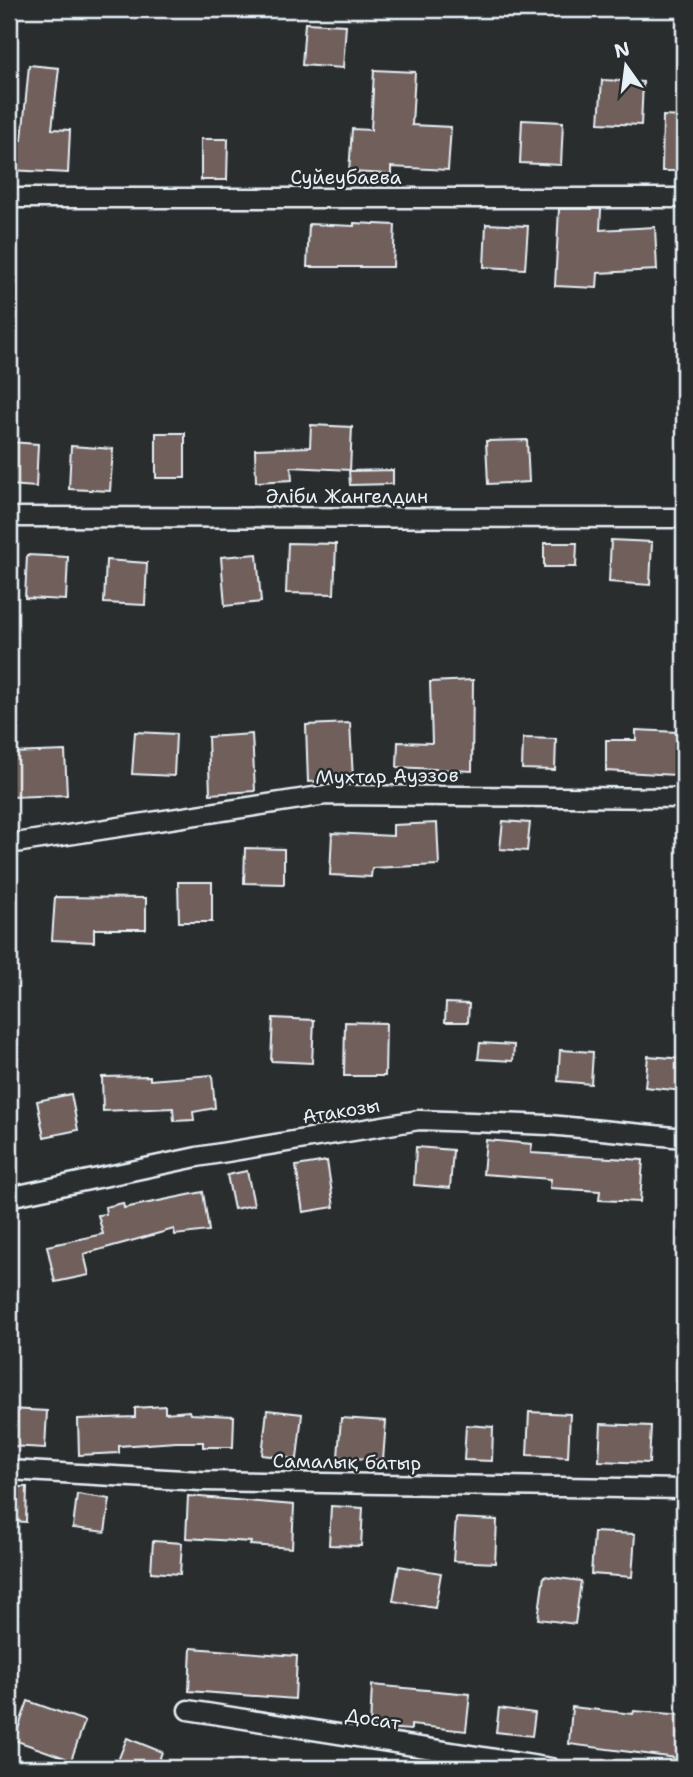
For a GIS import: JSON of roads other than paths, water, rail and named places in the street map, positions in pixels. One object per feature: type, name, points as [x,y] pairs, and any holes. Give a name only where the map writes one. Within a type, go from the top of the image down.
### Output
[{"type":"street","name":"Суйеубаева","points":[[9,198],[684,198]]},
{"type":"street","name":"Әліби Жангелдин","points":[[9,517],[684,518]]},
{"type":"street","name":"Мухтар Ауэзов","points":[[9,844],[326,795],[684,798]]},
{"type":"street","name":"Атакозы","points":[[9,1197],[197,1157],[419,1119],[549,1125],[684,1138]]},
{"type":"street","name":"Самалық батыр","points":[[9,1470],[201,1481],[684,1489]]},
{"type":"street","name":"Досат","points":[[188,1710],[551,1768]]}]
